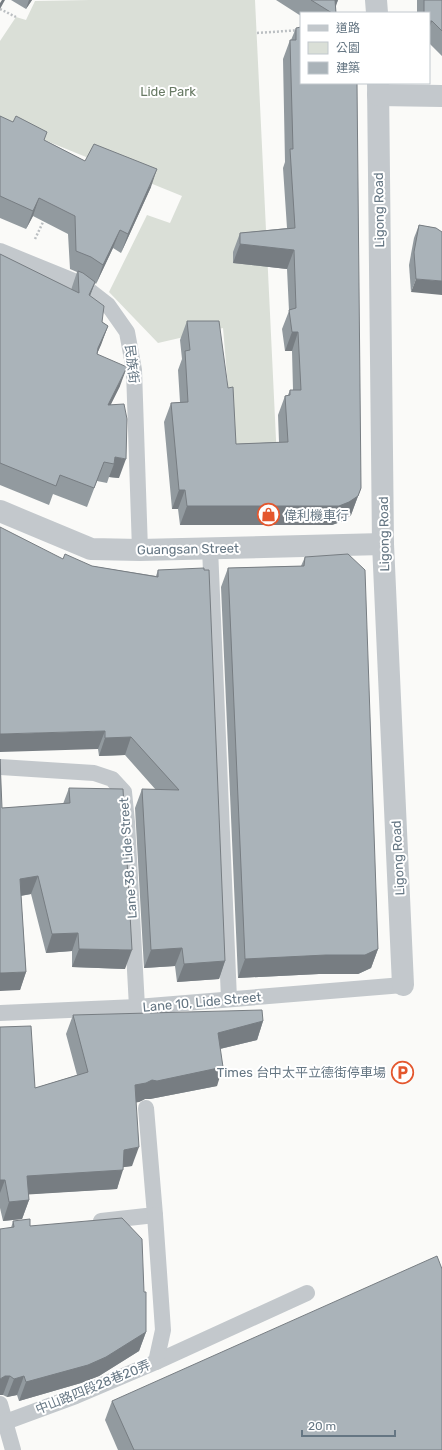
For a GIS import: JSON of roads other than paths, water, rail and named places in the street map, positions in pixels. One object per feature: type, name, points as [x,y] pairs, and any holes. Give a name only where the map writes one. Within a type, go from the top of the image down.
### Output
[{"type":"street","points":[[376,0],[377,12]]},
{"type":"street","points":[[378,89],[442,96]]},
{"type":"street","name":"Ligong Road","points":[[378,89],[383,544],[403,985]]},
{"type":"street","name":"Guangsan Street","points":[[0,511],[91,549],[140,550],[383,544]]},
{"type":"lane","name":"民族街","points":[[0,250],[81,284],[108,305],[127,332],[134,370],[140,550]]},
{"type":"lane","points":[[210,548],[229,999]]},
{"type":"lane","name":"Lane 38, Lide Street","points":[[0,767],[94,773],[112,779],[124,792],[137,1007]]},
{"type":"lane","name":"Lane 10, Lide Street","points":[[0,1013],[137,1007],[403,985]]},
{"type":"lane","name":"中山路四段28巷20弄","points":[[2,1423],[76,1396],[156,1362],[163,1330],[146,1108]]},
{"type":"lane","points":[[85,1222],[155,1215]]},
{"type":"lane","points":[[156,1362],[307,1293]]},
{"type":"lane","points":[[0,1404],[2,1423],[13,1450]]},
{"type":"place","name":"偉利機車行","points":[[268,515]]},
{"type":"place","name":"Times 台中太平立德街停車場","points":[[402,1072]]},
{"type":"park label","name":"Lide Park","points":[[168,91]]}]
